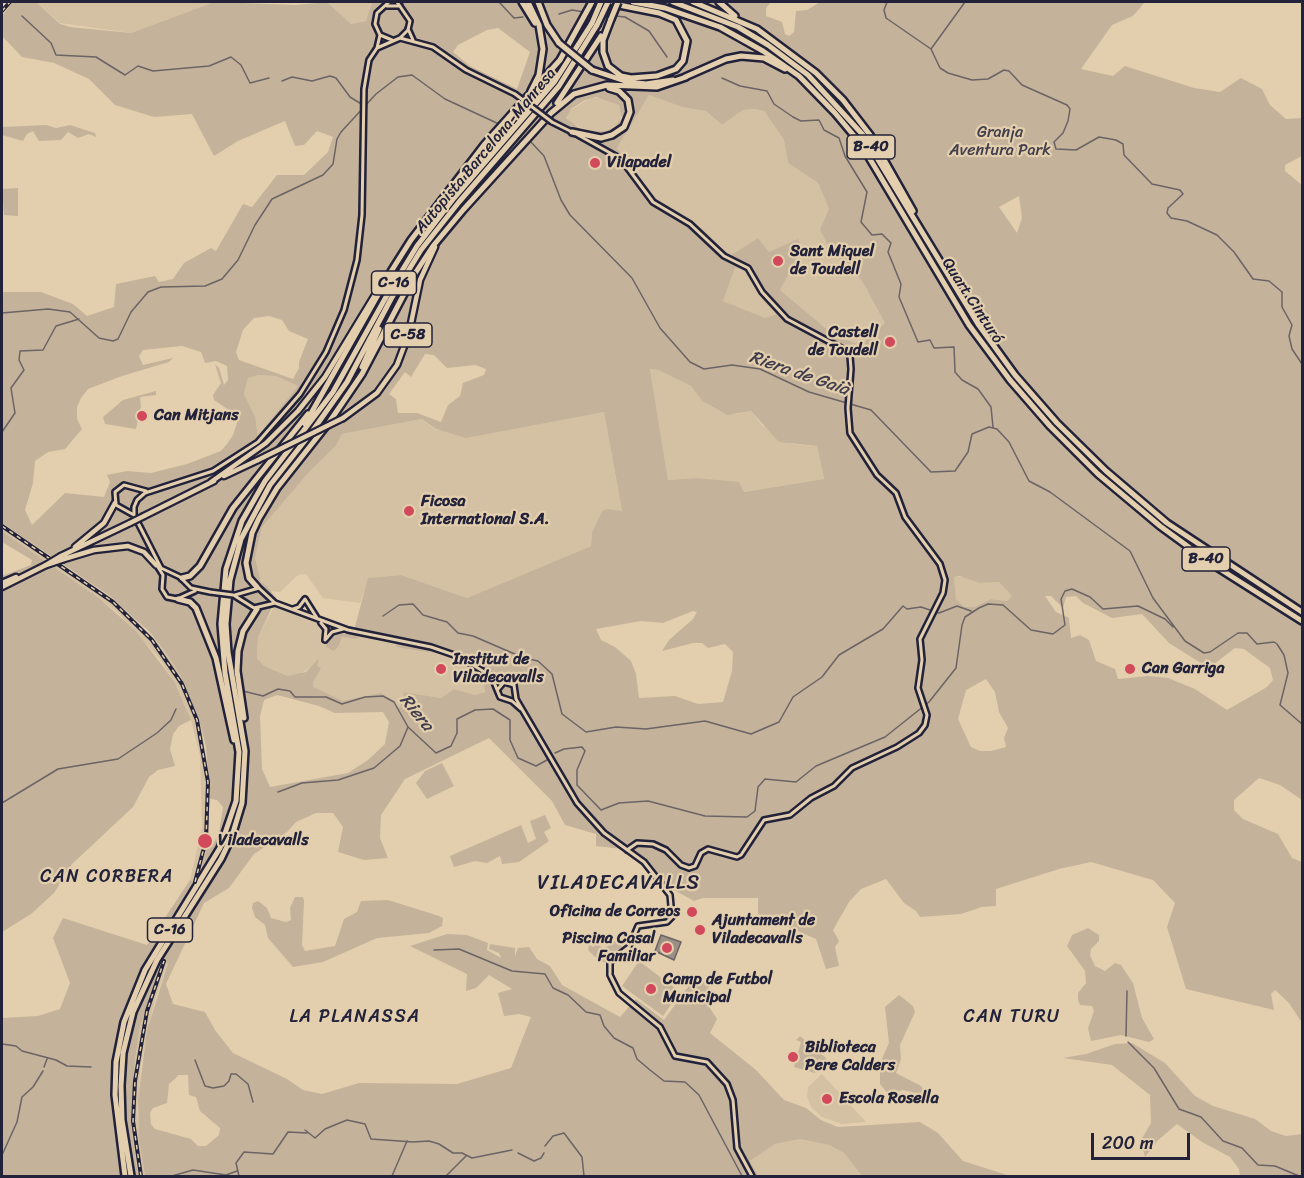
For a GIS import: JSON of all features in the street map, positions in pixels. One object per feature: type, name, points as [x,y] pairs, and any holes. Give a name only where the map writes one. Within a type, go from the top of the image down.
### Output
[{"type":"highway","points":[[522,2],[535,23],[539,35],[541,51],[539,75]]},
{"type":"highway","points":[[528,2],[535,14],[542,42],[539,75],[529,96]]},
{"type":"highway","points":[[538,2],[547,25],[559,43],[592,70],[616,80],[637,83],[657,83],[686,77]]},
{"type":"highway","points":[[277,464],[314,411],[392,270],[435,207],[484,145],[560,60],[584,21],[592,2]]},
{"type":"highway","points":[[601,2],[659,13],[676,20],[687,40],[683,61],[676,69],[657,76],[631,78],[621,76],[608,66],[603,52],[603,40],[610,18]]},
{"type":"highway","name":"Autopista Barcelona-Manresa","points":[[594,24],[601,2]]},
{"type":"highway","name":"Autopista Barcelona-Manresa","points":[[125,1176],[115,1095],[116,1062],[124,1022],[145,970],[211,865],[228,828],[236,801],[240,762],[222,653],[220,624],[223,588],[231,553],[242,521],[277,464],[333,392],[417,246],[530,116],[608,2]]},
{"type":"highway","name":"C-58","points":[[444,233],[551,113],[587,60],[618,2]]},
{"type":"highway","name":"Quart Cinturó","points":[[633,2],[687,15],[727,31],[784,64],[808,86],[843,120],[861,144],[944,287],[978,337],[1019,391],[1062,439],[1115,489],[1185,545],[1302,621]]},
{"type":"highway","name":"Quart Cinturó","points":[[673,2],[738,27],[768,45],[808,75],[843,110],[863,135],[978,324],[1024,386],[1067,434],[1121,485],[1200,547],[1302,612]]},
{"type":"highway","points":[[693,2],[741,21],[773,39],[801,60],[843,100],[883,155],[930,247]]},
{"type":"highway","points":[[719,2],[741,21]]},
{"type":"highway","points":[[551,113],[574,94],[592,87],[657,87],[726,59],[749,56],[770,61],[808,86]]},
{"type":"highway","points":[[572,132],[601,138],[618,132],[627,123],[630,108],[625,96],[613,88],[592,87]]},
{"type":"highway","name":"Autopista Barcelona-Manresa","points":[[131,1176],[122,1120],[121,1086],[130,1023],[153,969],[216,868],[232,836],[242,802],[246,762],[227,640],[228,599],[236,555],[249,521],[263,494],[347,382],[389,302],[439,225],[496,154]]},
{"type":"highway","points":[[257,587],[249,578],[246,567],[252,533],[277,488],[330,421],[355,383],[414,275],[444,233]]},
{"type":"highway","points":[[355,383],[389,302]]},
{"type":"highway","points":[[182,578],[190,576],[200,566],[232,508],[313,408],[331,380]]},
{"type":"highway","points":[[178,599],[193,604],[201,621],[216,658],[231,718],[237,772],[228,828]]},
{"type":"highway","points":[[246,762],[246,734],[237,659],[241,637],[257,609]]},
{"type":"main road","name":"C-58","points":[[2,585],[34,569],[38,570],[343,418],[377,393],[397,365],[409,333],[420,280],[444,233]]},
{"type":"main road","points":[[211,482],[266,443],[303,406],[325,377],[392,270]]},
{"type":"main road","points":[[64,556],[99,528],[111,514],[115,503]]},
{"type":"main road","points":[[64,556],[128,546],[144,552],[156,565]]},
{"type":"street","points":[[398,2],[408,15],[408,29],[413,40]]},
{"type":"street","points":[[394,40],[380,35],[375,27],[375,18],[387,4],[400,6]]},
{"type":"street","points":[[400,38],[408,29]]},
{"type":"street","points":[[125,509],[150,491],[213,471],[248,450],[273,427],[300,394],[326,352],[341,319],[357,260],[367,69],[369,58],[377,48],[380,35]]},
{"type":"street","points":[[377,48],[400,38],[437,49],[466,70],[515,94],[552,122],[621,159],[653,202],[690,224],[724,256],[748,268],[762,292],[787,319],[845,351],[851,363],[849,430],[877,475],[896,493],[905,517],[940,564],[945,576],[943,593],[920,639],[922,660],[918,688],[927,719],[922,729],[913,738],[852,768],[834,786],[811,798],[790,815],[764,820],[741,855],[737,857],[708,849],[700,853],[694,866],[689,868],[683,867],[666,850],[653,844],[637,843],[627,850]]},
{"type":"street","points":[[150,491],[134,489],[126,485],[118,487],[114,494],[115,503],[134,515],[161,568],[182,578],[186,585],[200,591]]},
{"type":"street","points":[[134,489],[136,502],[134,515]]},
{"type":"street","points":[[152,552],[164,580],[162,588],[164,595],[171,599],[178,599],[184,594],[200,591],[234,595],[257,587],[275,603],[318,620],[345,629],[431,646],[460,657],[502,683],[513,684],[515,695],[524,712],[577,803],[604,833],[644,862],[663,884],[672,902],[673,913],[667,922],[638,926],[629,947],[610,962],[612,983],[619,993],[660,1027],[675,1056],[707,1062],[727,1083],[733,1100],[738,1148],[752,1176]]},
{"type":"street","points":[[164,580],[172,575]]},
{"type":"street","points":[[184,594],[186,585]]},
{"type":"street","points":[[246,602],[247,592]]},
{"type":"street","points":[[234,595],[250,607],[257,609],[275,603]]},
{"type":"street","points":[[264,605],[267,596]]},
{"type":"street","points":[[292,609],[299,607],[305,599],[326,629],[325,640],[332,632],[345,629]]},
{"type":"street","points":[[492,678],[500,698],[509,700],[524,712]]},
{"type":"street","points":[[498,689],[502,683]]},
{"type":"street","points":[[509,700],[515,695]]},
{"type":"shaded area","points":[[36,2],[214,2],[131,33],[60,23]]},
{"type":"shaded area","points":[[327,2],[372,2],[366,21],[350,24]]},
{"type":"shaded area","points":[[649,95],[682,107],[706,111],[722,125],[743,110],[764,111],[784,140],[788,163],[818,183],[829,209],[834,256],[850,265],[886,323],[861,345],[835,336],[780,290],[802,249],[769,253],[758,238],[731,255],[715,245],[681,215],[659,202],[617,148]]},
{"type":"shaded area","points":[[592,97],[617,102],[622,112],[619,123],[606,131],[591,132],[571,123],[566,117],[569,111]]},
{"type":"shaded area","points":[[735,268],[743,269],[762,299],[776,313],[765,319],[723,301]]},
{"type":"shaded area","points":[[650,369],[658,370],[691,386],[702,401],[723,413],[737,414],[751,411],[762,425],[792,444],[817,446],[824,479],[744,492],[696,478],[668,480]]},
{"type":"shaded area","points":[[257,375],[276,376],[299,386],[258,437],[244,394],[248,378]]},
{"type":"shaded area","points":[[604,412],[622,512],[607,509],[592,533],[591,546],[467,598],[401,575],[369,578],[360,603],[323,598],[306,574],[298,575],[280,592],[271,591],[261,582],[255,558],[262,527],[310,471],[336,446],[342,434],[422,419],[436,430],[480,433]]},
{"type":"shaded area","points":[[2,523],[129,611],[166,653],[180,675],[201,726],[210,783],[208,848],[197,882],[190,880],[202,827],[200,756],[191,720],[174,681],[159,658],[116,611],[2,531]]},
{"type":"shaded area","points":[[954,577],[964,577],[979,583],[999,582],[1013,596],[1007,601],[991,599],[974,607],[964,607],[956,599]]},
{"type":"shaded area","points":[[274,607],[349,634],[454,658],[483,674],[487,689],[475,695],[454,689],[441,698],[404,692],[401,709],[385,698],[355,703],[302,694],[314,665],[297,676],[287,676],[263,665],[257,658],[258,637]]},
{"type":"shaded area","name":"Piscina Casal Familiar","points":[[661,935],[681,942],[674,960],[655,951]]},
{"type":"shaded area","points":[[162,960],[168,962],[155,1000],[141,1064],[137,1113],[145,1176],[138,1176],[131,1126],[135,1060],[140,1027]]},
{"type":"shaded area","name":"Escola Rosella","points":[[822,1074],[866,1122],[842,1124],[822,1117],[811,1107],[807,1096],[808,1087]]},
{"type":"shaded area","points":[[800,1139],[829,1145],[844,1153],[862,1176],[758,1176],[750,1161],[775,1144]]},
{"type":"green space","name":"Granja Aventura Park","points":[[13,2],[36,2],[60,24],[131,33],[214,2],[296,5],[327,2],[351,24],[366,21],[372,2],[771,2],[766,8],[766,16],[782,22],[785,34],[789,36],[794,32],[796,11],[807,10],[820,2],[1145,2],[1133,16],[1112,25],[1081,69],[1113,76],[1125,66],[1194,88],[1220,92],[1241,78],[1262,89],[1270,105],[1286,119],[1302,118],[1302,156],[1285,165],[1285,171],[1302,185],[1302,800],[1280,785],[1259,778],[1234,800],[1234,810],[1243,819],[1278,834],[1292,858],[1302,862],[1302,1023],[1289,1003],[1275,990],[1271,994],[1274,1010],[1186,989],[1167,927],[1175,903],[1153,880],[1091,862],[1059,869],[996,889],[996,906],[982,907],[961,914],[920,917],[916,911],[904,903],[886,879],[861,889],[849,902],[833,930],[839,941],[835,947],[839,966],[826,969],[816,939],[758,914],[758,898],[703,898],[694,901],[670,888],[647,861],[631,850],[596,846],[596,834],[565,825],[552,801],[489,738],[405,779],[381,815],[380,838],[388,858],[364,860],[338,852],[343,827],[333,813],[316,813],[296,822],[287,832],[254,854],[229,888],[204,903],[166,984],[173,1004],[205,1012],[215,1030],[233,1053],[287,1079],[303,1090],[322,1094],[359,1083],[457,1084],[511,1068],[531,1017],[519,1014],[504,1016],[498,993],[512,989],[489,975],[476,988],[466,991],[467,974],[410,946],[447,934],[467,935],[488,943],[487,950],[501,958],[499,953],[489,949],[490,944],[515,948],[515,956],[518,948],[529,947],[537,959],[550,966],[562,985],[620,1017],[636,999],[664,1020],[696,976],[709,987],[702,996],[717,1019],[710,1033],[756,1070],[784,1100],[806,1108],[821,1120],[838,1127],[920,1122],[938,1133],[963,1161],[1010,1176],[862,1176],[844,1153],[829,1145],[800,1139],[775,1144],[750,1161],[758,1176],[145,1176],[139,1139],[138,1099],[147,1031],[168,963],[162,961],[140,1027],[135,1060],[131,1126],[138,1176],[2,1176],[2,1018],[38,1016],[60,1009],[70,983],[53,938],[63,918],[147,945],[190,880],[197,882],[208,846],[212,846],[219,833],[223,807],[217,800],[210,799],[206,747],[201,726],[180,675],[149,631],[110,596],[2,523],[2,292],[41,292],[73,304],[87,316],[114,307],[116,284],[155,276],[159,282],[173,279],[184,263],[211,248],[216,251],[243,204],[252,207],[277,175],[304,175],[328,152],[333,137],[317,131],[304,145],[295,146],[285,121],[238,141],[214,156],[192,114],[154,117],[115,105],[89,79],[54,63],[22,57],[2,36],[2,16]],"holes":[[[498,28],[530,52],[517,89],[470,66],[453,52],[458,45],[487,30]],[[649,95],[682,107],[706,111],[722,125],[743,110],[764,111],[784,140],[788,163],[818,183],[829,209],[820,230],[834,256],[850,265],[865,286],[885,323],[861,345],[835,336],[780,290],[802,249],[798,239],[769,252],[758,238],[731,255],[715,245],[681,215],[659,202],[617,148]],[[596,97],[619,105],[622,118],[614,127],[606,131],[583,131],[566,118],[571,109],[585,100]],[[1019,196],[1022,218],[1017,233],[999,207]],[[735,268],[743,269],[752,279],[762,299],[776,314],[765,318],[723,301]],[[269,316],[282,320],[289,331],[308,339],[293,379],[239,360],[236,352],[243,330],[254,318]],[[182,346],[201,352],[205,363],[216,361],[227,366],[228,380],[224,385],[219,368],[215,364],[221,383],[213,395],[214,400],[239,417],[233,435],[227,444],[221,451],[187,464],[151,473],[127,471],[107,475],[110,482],[104,497],[65,493],[32,525],[25,510],[33,483],[35,461],[48,452],[65,449],[82,429],[77,419],[77,407],[88,389],[169,362],[173,358],[143,365],[139,356],[143,350]],[[425,354],[434,355],[447,368],[475,365],[486,369],[484,375],[463,383],[460,396],[448,405],[441,422],[417,413],[398,413],[396,399],[389,394],[405,372],[411,377]],[[650,369],[658,370],[691,386],[702,401],[727,415],[751,411],[779,442],[817,446],[824,479],[744,492],[739,482],[696,478],[668,480]],[[258,375],[276,376],[298,386],[258,436],[255,417],[244,394],[248,378]],[[604,412],[622,511],[607,509],[602,511],[592,533],[591,546],[467,598],[401,575],[368,578],[353,634],[336,633],[325,646],[333,651],[338,647],[342,637],[357,639],[358,636],[396,643],[396,647],[446,655],[483,674],[485,692],[475,695],[454,689],[441,698],[404,692],[400,708],[381,693],[343,701],[313,687],[313,682],[321,668],[317,666],[319,658],[306,672],[287,676],[263,665],[257,658],[258,637],[276,599],[269,588],[261,582],[255,558],[262,527],[310,471],[336,446],[342,434],[422,419],[436,429],[466,438]],[[960,576],[979,583],[999,582],[1012,596],[1007,601],[991,599],[974,607],[964,607],[956,599],[954,577]],[[1045,596],[1051,596],[1063,608],[1066,597],[1076,596],[1083,603],[1112,618],[1142,614],[1169,643],[1204,665],[1214,664],[1235,648],[1244,649],[1270,668],[1273,680],[1267,687],[1227,710],[1195,689],[1168,678],[1148,676],[1118,679],[1115,669],[1096,661],[1089,640],[1080,635],[1071,638],[1069,618],[1056,612]],[[693,611],[697,612],[693,619],[669,640],[662,651],[693,643],[702,643],[708,648],[725,644],[733,652],[732,671],[723,702],[698,704],[675,696],[639,698],[636,674],[631,661],[615,647],[601,640],[596,629],[641,621],[663,623]],[[986,679],[995,692],[999,712],[1008,728],[1004,738],[1006,747],[980,751],[971,747],[958,719],[966,690]],[[277,695],[319,706],[335,713],[383,712],[389,722],[385,744],[368,760],[348,773],[270,787],[262,769],[260,716],[264,700]],[[179,1075],[188,1075],[189,1095],[196,1097],[200,1111],[220,1128],[219,1135],[206,1146],[198,1146],[191,1139],[155,1129],[151,1124],[150,1113],[153,1108],[167,1103],[169,1084]]]},
{"type":"green space","points":[[46,125],[56,128],[70,125],[95,133],[96,137],[89,134],[78,138],[68,132],[61,140],[39,141],[33,131],[27,134],[23,141],[2,135],[2,127]]},
{"type":"green space","points":[[18,188],[18,216],[4,215],[2,189]]},
{"type":"green space","points":[[156,391],[156,395],[140,397],[141,407],[136,429],[105,424],[103,417],[123,400]]},
{"type":"green space","points":[[2,531],[100,599],[136,631],[174,681],[191,720],[179,726],[173,734],[170,749],[175,766],[158,770],[149,777],[133,807],[72,864],[54,893],[31,914],[2,932],[2,576],[31,565],[32,560],[2,542]]},
{"type":"green space","points":[[442,763],[454,786],[427,799],[416,783],[425,771]]},
{"type":"green space","points":[[545,815],[551,828],[544,832],[549,841],[519,862],[502,864],[500,856],[487,863],[475,861],[454,867],[450,856],[521,825],[528,843],[536,839],[530,821]]},
{"type":"green space","points":[[295,897],[303,897],[304,901],[302,945],[305,951],[335,946],[344,919],[357,912],[361,901],[388,900],[439,916],[443,918],[442,926],[429,933],[377,938],[323,962],[293,967],[268,938],[265,925],[255,917],[252,908],[253,903],[258,901],[267,908],[271,918],[286,922],[291,920],[290,908]]},
{"type":"green space","points":[[1088,928],[1099,935],[1099,941],[1091,949],[1090,955],[1095,966],[1105,971],[1115,963],[1121,965],[1133,983],[1142,1018],[1154,1039],[1149,1042],[1121,1035],[1091,1041],[1088,1028],[1094,1011],[1092,1006],[1080,1005],[1078,1000],[1078,993],[1086,983],[1085,971],[1067,946],[1072,935]]},
{"type":"green space","points":[[613,940],[623,947],[607,958],[607,963],[599,961],[588,950],[589,945],[594,947],[596,944],[605,949]]},
{"type":"green space","name":"Camp de Futbol Municipal","points":[[639,961],[680,992],[663,1016],[622,986]]},
{"type":"green space","points":[[899,995],[913,1006],[915,1012],[900,1045],[901,1059],[896,1073],[921,1086],[924,1091],[920,1094],[903,1090],[888,1094],[880,1084],[880,1063],[889,1043],[885,1007]]},
{"type":"green space","points":[[800,1036],[827,1059],[815,1073],[794,1067],[801,1042],[796,1040]]},
{"type":"green space","points":[[1132,1043],[1165,1063],[1195,1096],[1213,1106],[1255,1119],[1271,1131],[1286,1136],[1302,1134],[1302,1176],[1240,1176],[1239,1169],[1230,1157],[1202,1142],[1177,1124],[1157,1141],[1145,1157],[1141,1140],[1151,1123],[1150,1095],[1112,1065],[1063,1058],[1086,1054],[1115,1044]]},
{"type":"waterway","points":[[499,2],[514,18],[523,17]]},
{"type":"waterway","points":[[887,2],[884,10],[886,18],[931,49],[940,68],[948,73],[972,80],[988,79],[1004,70],[1009,71],[1022,85],[1067,105],[1070,109],[1068,121],[1063,133],[1054,142],[1056,149],[1076,150],[1099,137],[1116,140],[1123,144],[1124,155],[1152,184],[1180,190],[1183,194],[1168,208],[1167,213],[1171,218],[1187,221],[1217,235],[1234,252],[1253,279],[1269,281],[1282,292],[1282,307],[1292,325],[1289,336],[1292,349],[1302,364]]},
{"type":"waterway","points":[[931,49],[965,2]]},
{"type":"waterway","points":[[559,14],[572,10],[584,12]]},
{"type":"waterway","points":[[22,16],[51,43],[56,55],[96,57],[125,75],[138,66],[153,71],[209,66],[231,57],[241,65],[250,83],[269,78]]},
{"type":"waterway","points":[[616,16],[625,17],[649,31],[667,57]]},
{"type":"waterway","name":"Riera de Gaià","points":[[2,313],[48,309],[70,312],[99,338],[113,341],[118,339],[131,312],[148,292],[161,287],[205,286],[222,279],[238,260],[255,225],[272,199],[323,175],[333,164],[337,139],[341,132],[376,94],[398,77],[412,75],[445,99],[499,124]]},
{"type":"waterway","points":[[282,81],[292,77],[312,81],[330,76],[336,78],[350,97],[363,105]]},
{"type":"waterway","points":[[722,78],[740,86],[767,91],[774,104],[793,117],[801,121],[819,120],[824,130],[839,138],[845,156],[867,192],[861,222],[872,235],[882,234],[891,243],[888,252],[901,284],[899,297],[918,342],[930,340],[934,348],[954,347],[955,372],[962,380],[978,389],[991,407],[993,427]]},
{"type":"waterway","name":"Riera de Gaià","points":[[530,141],[544,156],[561,200],[570,215],[632,278],[660,328],[690,362],[704,369],[732,365],[760,369],[809,392],[871,410],[931,472],[955,471],[968,452],[972,434],[989,427],[997,429],[1009,442],[1029,481],[1050,492],[1130,551],[1153,598],[1185,641],[1204,653],[1210,652],[1238,633],[1247,633],[1257,644],[1274,642],[1277,644],[1284,655],[1288,673],[1280,705],[1302,724]]},
{"type":"waterway","points":[[2,432],[15,413],[11,388],[24,370],[19,360],[20,351],[43,350],[56,326],[79,319]]},
{"type":"waterway","points":[[555,753],[564,749],[582,747],[585,751],[577,770],[577,785],[601,810],[619,803],[648,801],[705,816],[747,817],[755,811],[758,787],[765,779],[796,782],[816,766],[885,737],[929,702],[956,668],[965,617],[979,608],[988,604],[1003,605],[1031,630],[1053,634],[1065,625],[1061,599],[1065,591],[1072,589],[1090,597],[1103,609],[1138,606],[1165,619],[1173,627]]},
{"type":"waterway","points":[[383,616],[399,605],[413,604],[423,615],[447,622],[458,633],[473,636],[524,658],[538,661],[552,674],[562,714],[586,732],[616,727],[646,729],[705,721],[751,734],[779,722],[793,697],[822,677],[839,655],[883,629],[903,606],[907,609],[921,607],[939,613],[957,606],[971,611]]},
{"type":"waterway","name":"Riera","points":[[243,691],[263,696],[278,689],[290,691],[295,697],[326,697],[342,704],[365,697],[383,696],[394,702],[408,727],[436,753],[451,746],[457,733],[457,719],[475,710],[493,709],[510,720],[510,740],[518,758],[536,766],[547,760]]},
{"type":"waterway","points":[[2,803],[58,769],[118,759],[157,733],[171,720],[176,709]]},
{"type":"waterway","points":[[278,792],[302,783],[338,780],[374,768],[400,746],[408,727]]},
{"type":"waterway","points":[[434,950],[459,949],[512,971],[545,974],[553,988],[568,995],[586,1012],[600,1015],[604,1026],[614,1038],[633,1048],[637,1059],[650,1070],[664,1081],[685,1082],[699,1095],[742,1176]]},
{"type":"waterway","points":[[1126,1036],[1127,991]]},
{"type":"waterway","points":[[1128,1042],[1154,1068],[1179,1109],[1201,1117],[1223,1141],[1242,1148],[1258,1165],[1275,1166],[1299,1176]]},
{"type":"waterway","points":[[2,1044],[16,1046],[22,1051],[56,1060],[67,1066],[91,1067]]},
{"type":"waterway","points":[[44,1067],[47,1059]]},
{"type":"waterway","points":[[195,1060],[205,1086],[213,1088],[224,1086],[231,1074],[236,1074],[248,1084],[253,1102]]},
{"type":"waterway","points":[[2,1155],[17,1122],[22,1097],[33,1087],[43,1071]]},
{"type":"waterway","points":[[305,1130],[315,1138],[325,1129],[347,1120],[365,1124],[371,1139],[429,1141],[453,1153],[462,1153],[472,1158],[512,1150]]},
{"type":"waterway","points":[[239,1176],[236,1163],[244,1152],[273,1154],[288,1132],[307,1133]]},
{"type":"waterway","points":[[545,1146],[553,1136],[564,1133],[582,1157],[584,1176]]},
{"type":"waterway","points":[[392,1176],[407,1141]]},
{"type":"waterway","points":[[518,1153],[534,1161],[541,1158],[544,1153]]},
{"type":"waterway","points":[[446,1176],[466,1156]]},
{"type":"waterway","points":[[172,1176],[193,1170],[226,1175],[237,1171]]},
{"type":"railway","points":[[2,11],[10,2]]},
{"type":"railway","points":[[2,526],[113,602],[152,640],[182,684],[197,720],[208,782],[206,840],[195,882]]},
{"type":"railway","points":[[141,1176],[133,1121],[135,1081],[147,1011],[164,961]]},
{"type":"place","name":"Vilapadel","points":[[595,163]]},
{"type":"place","name":"Sant Miquel de Toudell","points":[[778,261]]},
{"type":"place","name":"Castell de Toudell","points":[[890,342]]},
{"type":"place","name":"Can Mitjans","points":[[142,416]]},
{"type":"place","name":"Ficosa International S.A.","points":[[409,511]]},
{"type":"place","name":"Institut de Viladecavalls","points":[[441,669]]},
{"type":"place","name":"Can Garriga","points":[[1130,669]]},
{"type":"place","name":"Viladecavalls","points":[[205,841]]},
{"type":"place","name":"Oficina de Correos","points":[[692,912]]},
{"type":"place","name":"Ajuntament de Viladecavalls","points":[[700,930]]},
{"type":"place","name":"Piscina Casal Familiar","points":[[667,948]]},
{"type":"place","name":"Camp de Futbol Municipal","points":[[651,989]]},
{"type":"place","name":"Biblioteca Pere Calders","points":[[793,1057]]},
{"type":"place","name":"Escola Rosella","points":[[827,1099]]},
{"type":"district","name":"CAN CORBERA","points":[[107,877]]},
{"type":"district","name":"VILADECAVALLS","points":[[619,884]]},
{"type":"district","name":"LA PLANASSA","points":[[355,1017]]},
{"type":"district","name":"CAN TURU","points":[[1012,1017]]}]
